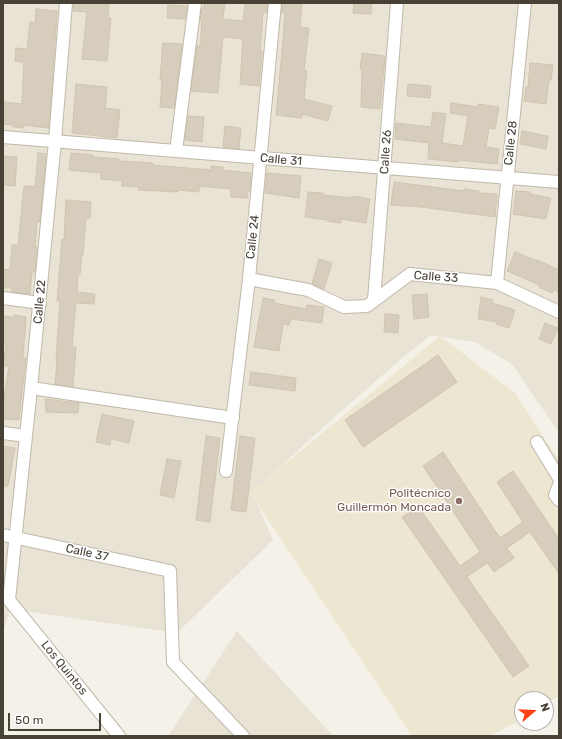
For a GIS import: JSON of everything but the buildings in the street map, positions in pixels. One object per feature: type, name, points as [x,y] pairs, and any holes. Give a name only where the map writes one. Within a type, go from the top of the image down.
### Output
[{"type":"street","name":"Calle 22","points":[[9,600],[40,302],[66,3]]},
{"type":"street","points":[[176,151],[195,3]]},
{"type":"street","name":"Calle 24","points":[[226,471],[248,279],[275,3]]},
{"type":"street","name":"Calle 26","points":[[374,300],[397,3]]},
{"type":"street","name":"Calle 28","points":[[497,283],[525,3]]},
{"type":"street","name":"Calle 31","points":[[3,137],[55,140],[559,182]]},
{"type":"street","name":"Calle 33","points":[[248,279],[308,290],[344,307],[367,306],[410,274],[497,283],[559,312]]},
{"type":"street","points":[[3,298],[40,302]]},
{"type":"street","points":[[31,388],[233,418]]},
{"type":"street","points":[[3,433],[26,436]]},
{"type":"street","points":[[537,442],[559,478]]},
{"type":"street","points":[[559,485],[555,495],[559,500]]},
{"type":"street","name":"Calle 37","points":[[3,535],[170,571],[173,662],[243,736]]},
{"type":"street","name":"Los Quintos","points":[[9,600],[119,736]]},
{"type":"shaded area","points":[[3,3],[559,3],[559,433],[513,365],[475,342],[431,335],[408,353],[330,421],[252,493],[273,540],[177,633],[10,609],[3,633]]},
{"type":"shaded area","points":[[440,336],[515,393],[559,460],[559,696],[554,699],[554,691],[514,691],[514,723],[490,736],[412,736],[250,493]]},
{"type":"shaded area","points":[[237,631],[333,736],[168,736]]},
{"type":"place","name":"Politécnico Guillermón Moncada","points":[[459,501]]}]
